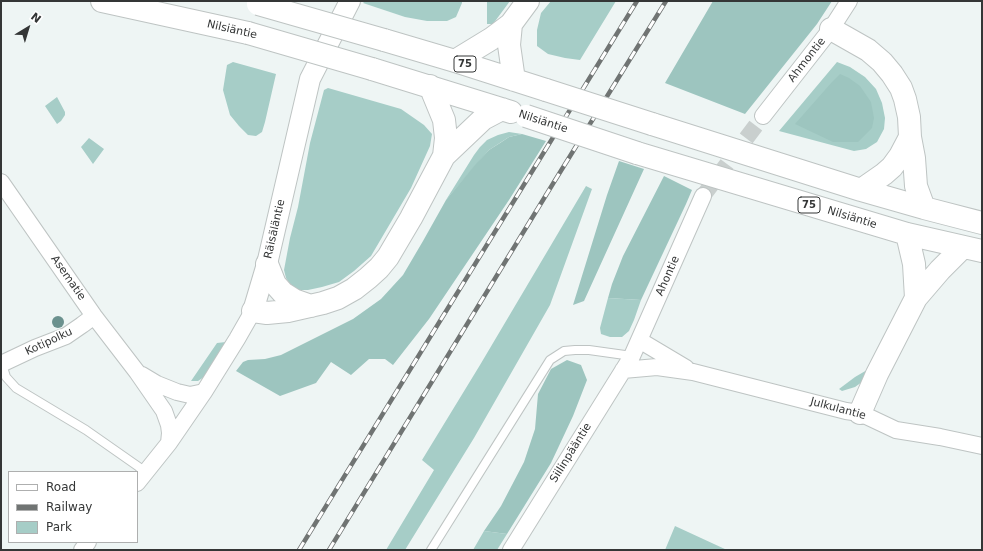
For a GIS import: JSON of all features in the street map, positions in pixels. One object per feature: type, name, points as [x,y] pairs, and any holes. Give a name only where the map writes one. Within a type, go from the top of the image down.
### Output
[{"type":"main road","name":"Nilsiäntie","points":[[102,1],[248,33],[372,68],[526,116],[637,153],[907,234],[972,249]]},
{"type":"main road","points":[[455,61],[491,39],[511,24],[528,1]]},
{"type":"main road","name":"75","points":[[252,2],[455,61],[861,190],[982,223]]},
{"type":"main road","points":[[511,24],[509,45],[514,80]]},
{"type":"main road","points":[[831,29],[868,50],[882,62],[901,88],[909,117],[916,186],[924,208]]},
{"type":"main road","points":[[430,86],[444,120],[446,138],[444,156]]},
{"type":"main road","points":[[253,311],[267,313],[288,311],[311,306],[338,298],[354,289],[368,278],[388,257],[411,218],[444,156],[483,119],[502,109]]},
{"type":"main road","points":[[861,190],[892,167],[900,156],[910,137]]},
{"type":"main road","points":[[907,234],[914,264],[916,298]]},
{"type":"main road","points":[[860,414],[877,374],[916,298],[940,270],[972,249]]},
{"type":"main road","points":[[267,264],[275,284],[283,293],[294,300],[311,306]]},
{"type":"street","name":"Räisäläntie","points":[[169,443],[204,392],[253,311],[267,264],[310,79],[350,1]]},
{"type":"street","name":"Ahmontie","points":[[763,116],[831,29],[848,1]]},
{"type":"street","name":"Asematie","points":[[1,182],[94,316],[137,372],[164,411],[169,425],[169,443]]},
{"type":"street","name":"Ahontie","points":[[632,356],[704,196]]},
{"type":"street","name":"Kotipolku","points":[[1,364],[35,348],[66,336],[94,316]]},
{"type":"street","name":"Julkulantie","points":[[639,340],[693,372]]},
{"type":"street","name":"Siilinpääntie","points":[[511,550],[632,356]]},
{"type":"street","name":"Julkulantie","points":[[623,370],[657,367],[693,372],[860,414],[896,430],[982,446]]},
{"type":"street","name":"Asematie","points":[[137,372],[157,384],[177,392],[190,395],[204,392]]},
{"type":"street","points":[[142,478],[169,443]]},
{"type":"lane","points":[[431,550],[550,360],[564,351],[575,350],[589,350],[632,356]]},
{"type":"lane","points":[[1,364],[6,377],[16,388],[86,430],[134,471]]},
{"type":"green space","points":[[365,1],[462,1],[462,3],[456,17],[447,21],[427,21],[405,17],[363,3]]},
{"type":"green space","points":[[487,1],[510,1],[493,24],[487,24]]},
{"type":"green space","points":[[551,1],[616,1],[580,60],[548,54],[537,46],[537,30],[541,13]]},
{"type":"green space","points":[[713,1],[832,1],[817,24],[745,114],[665,83]]},
{"type":"green space","points":[[233,62],[276,74],[262,132],[256,136],[248,135],[230,115],[223,90],[227,65]]},
{"type":"green space","points":[[837,62],[850,67],[865,77],[876,89],[882,103],[885,118],[884,129],[877,142],[866,149],[854,151],[779,131]]},
{"type":"green space","points":[[840,74],[849,78],[860,86],[871,102],[874,118],[872,128],[858,142],[833,142],[795,124]]},
{"type":"green space","points":[[328,88],[401,109],[424,125],[432,134],[430,146],[411,188],[371,256],[339,282],[308,290],[299,290],[290,284],[286,278],[284,270],[310,143],[324,90]]},
{"type":"green space","points":[[57,97],[65,112],[65,115],[57,124],[45,106]]},
{"type":"green space","points":[[509,132],[522,134],[509,137],[489,150],[446,200],[480,147],[487,140]]},
{"type":"green space","points":[[522,134],[546,141],[509,200],[429,319],[393,365],[385,359],[369,359],[351,375],[331,362],[316,383],[280,396],[236,371],[243,362],[248,360],[265,359],[281,355],[353,319],[381,299],[403,275],[446,200],[475,165],[489,150],[509,137]]},
{"type":"green space","points":[[89,138],[104,149],[93,164],[81,147]]},
{"type":"green space","points":[[619,161],[644,169],[584,301],[573,305],[607,195]]},
{"type":"green space","points":[[664,176],[692,190],[686,204],[641,300],[608,298],[623,256]]},
{"type":"green space","points":[[586,186],[592,189],[550,305],[474,438],[405,550],[386,550],[434,470],[422,460]]},
{"type":"green space","points":[[608,298],[641,300],[629,331],[622,337],[610,337],[601,334],[600,328]]},
{"type":"green space","points":[[226,342],[207,375],[198,381],[191,381],[217,343]]},
{"type":"green space","points":[[567,360],[581,365],[587,380],[573,416],[551,463],[507,534],[484,531],[501,506],[524,462],[535,429],[538,394],[551,369]]},
{"type":"green space","points":[[867,370],[862,382],[855,387],[842,391],[839,389],[855,377]]},
{"type":"green space","points":[[675,526],[727,550],[665,550]]},
{"type":"green space","points":[[484,531],[507,534],[497,550],[473,550]]},
{"type":"tunnel","points":[[703,196],[763,116]]},
{"type":"railway","points":[[299,550],[637,1]]},
{"type":"railway","points":[[329,550],[666,1]]}]
